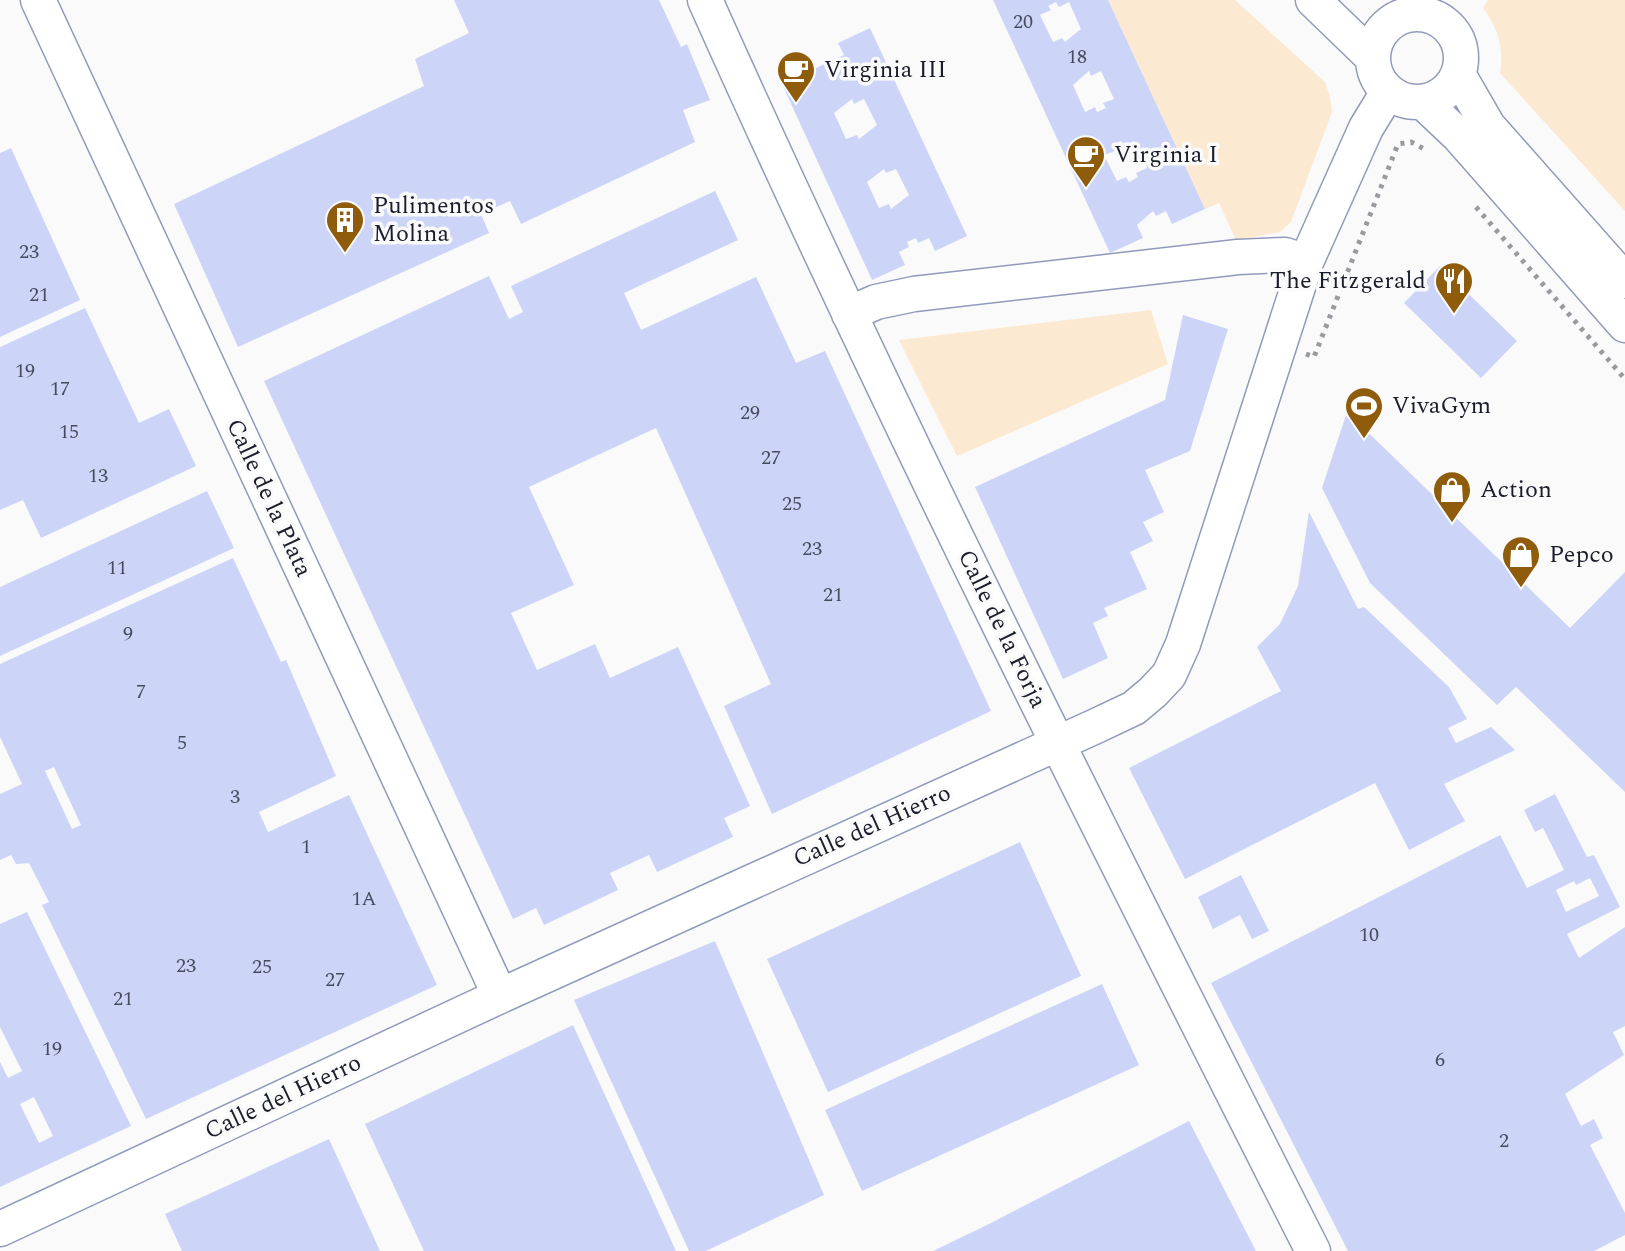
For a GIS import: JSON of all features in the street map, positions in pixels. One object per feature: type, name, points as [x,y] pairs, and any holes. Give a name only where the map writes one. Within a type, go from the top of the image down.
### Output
[{"type":"street","name":"Calle de la Plata","points":[[38,0],[500,996]]},
{"type":"street","points":[[1313,0],[1372,57]]},
{"type":"street","name":"Calle de la Forja","points":[[709,1],[849,314],[1057,744],[1313,1251]]},
{"type":"street","points":[[1458,74],[1445,93],[1423,102],[1400,100],[1388,92],[1375,72],[1372,57],[1381,10],[1414,14],[1440,9],[1459,44],[1458,74],[1488,126],[1625,281]]},
{"type":"street","name":"Calle del Hierro","points":[[0,1229],[500,996],[1134,708],[1169,675],[1197,607],[1306,262],[1366,128],[1388,92]]},
{"type":"street","points":[[1423,102],[1459,136],[1625,325]]},
{"type":"street","points":[[849,314],[876,302],[914,294],[1238,257],[1285,255],[1306,262]]},
{"type":"street","points":[[914,294],[938,277],[955,271],[1075,256]]},
{"type":"path","points":[[1314,357],[1398,144],[1411,142],[1428,150],[1438,162]]},
{"type":"path","points":[[1469,198],[1625,379]]},
{"type":"shaded area","points":[[1108,0],[1235,0],[1325,82],[1332,112],[1291,222],[1280,232],[1236,240],[1219,203],[1205,209]]},
{"type":"shaded area","points":[[1488,0],[1625,0],[1625,211],[1500,73],[1499,38],[1483,8]]},
{"type":"shaded area","points":[[1151,310],[1168,364],[957,456],[899,340]]},
{"type":"building","points":[[454,0],[659,0],[681,47],[687,44],[710,100],[683,110],[695,142],[521,224],[510,201],[481,214],[489,233],[238,347],[174,204],[424,86],[415,59],[469,33]]},
{"type":"building","points":[[993,0],[1108,0],[1205,209],[1172,224],[1166,211],[1156,216],[1153,211],[1137,225],[1143,238],[1110,253]],"holes":[[[1056,2],[1059,7],[1069,2],[1081,29],[1065,42],[1062,38],[1053,42],[1040,15],[1051,10],[1048,6]],[[1089,71],[1091,76],[1101,71],[1114,99],[1103,103],[1106,108],[1097,112],[1095,107],[1085,112],[1073,85]],[[1121,141],[1124,146],[1134,141],[1147,168],[1136,173],[1138,177],[1129,182],[1126,177],[1117,181],[1104,155],[1115,151],[1112,145]]]},
{"type":"building","points":[[870,28],[967,236],[935,251],[929,238],[918,243],[916,238],[907,242],[909,247],[899,252],[905,265],[872,280],[776,71],[808,56],[814,69],[824,64],[827,70],[836,66],[833,60],[844,55],[838,43]],"holes":[[[852,99],[854,104],[864,99],[877,125],[859,139],[857,135],[846,139],[834,113]],[[884,169],[886,173],[896,169],[909,195],[891,209],[889,204],[879,208],[867,182]]]},
{"type":"building","points":[[11,148],[80,300],[0,337],[0,153]]},
{"type":"building","points":[[715,191],[738,240],[624,293],[641,330],[756,277],[796,363],[825,351],[991,711],[772,814],[724,706],[771,684],[656,428],[529,487],[574,585],[511,613],[537,670],[595,644],[610,678],[678,647],[750,806],[724,818],[733,837],[657,872],[649,855],[610,873],[618,890],[544,925],[536,908],[513,919],[264,381],[489,276],[509,319],[523,312],[511,286]]},
{"type":"building","name":"The Fitzgerald","points":[[1440,266],[1517,341],[1481,378],[1404,303]]},
{"type":"building","points":[[85,308],[139,423],[169,409],[196,466],[41,538],[23,500],[0,510],[0,347]]},
{"type":"building","points":[[1183,315],[1228,329],[1190,451],[1145,470],[1164,512],[1143,522],[1153,541],[1130,552],[1147,589],[1104,608],[1108,616],[1093,623],[1108,658],[1063,679],[975,487],[1165,400]]},
{"type":"building","points":[[1347,412],[1570,628],[1625,572],[1625,792],[1516,687],[1497,705],[1370,583],[1322,488]]},
{"type":"building","points":[[207,491],[234,548],[0,656],[0,587]]},
{"type":"building","points":[[1309,512],[1358,609],[1364,607],[1449,687],[1467,719],[1448,728],[1456,743],[1491,727],[1515,750],[1444,784],[1465,821],[1409,850],[1375,783],[1185,879],[1129,768],[1281,691],[1257,647],[1280,624],[1298,586]]},
{"type":"building","points":[[233,558],[281,662],[286,660],[336,776],[259,812],[268,832],[349,795],[437,985],[146,1119],[42,905],[49,902],[29,863],[16,864],[11,855],[0,860],[0,794],[22,784],[0,737],[0,664]],"holes":[[[54,767],[81,825],[72,829],[45,771]]]},
{"type":"building","points":[[1555,794],[1587,857],[1594,855],[1620,907],[1567,934],[1579,958],[1625,927],[1625,1026],[1613,1032],[1624,1055],[1565,1094],[1581,1126],[1594,1119],[1603,1138],[1590,1145],[1625,1213],[1625,1235],[1594,1251],[1348,1251],[1211,983],[1500,835],[1527,888],[1564,870],[1543,828],[1535,832],[1524,810]],"holes":[[[1590,878],[1599,896],[1566,912],[1556,890],[1574,881],[1576,885]]]},
{"type":"building","points":[[1020,842],[1081,976],[828,1092],[767,959]]},
{"type":"building","points":[[1241,875],[1269,931],[1252,939],[1240,915],[1213,929],[1198,897]]},
{"type":"building","points":[[27,912],[131,1126],[0,1187],[0,1062],[8,1078],[22,1071],[0,1027],[0,924]],"holes":[[[34,1097],[53,1136],[39,1143],[20,1104]]]},
{"type":"building","points":[[715,941],[824,1195],[706,1251],[689,1251],[574,1000]]},
{"type":"building","points":[[1102,984],[1139,1065],[862,1191],[825,1110]]},
{"type":"building","points":[[573,1025],[676,1251],[424,1251],[365,1124]]},
{"type":"building","points":[[1189,1121],[1256,1251],[933,1251],[987,1225]]},
{"type":"building","points":[[329,1139],[380,1251],[182,1251],[165,1214]]},
{"type":"place","name":"Virginia III","points":[[796,104]]},
{"type":"place","name":"Virginia I","points":[[1086,189]]},
{"type":"place","name":"Pulimentos Molina","points":[[345,254]]},
{"type":"place","name":"The Fitzgerald","points":[[1454,315]]},
{"type":"place","name":"VivaGym","points":[[1364,440]]},
{"type":"place","name":"Action","points":[[1452,524]]},
{"type":"place","name":"Pepco","points":[[1521,589]]}]
